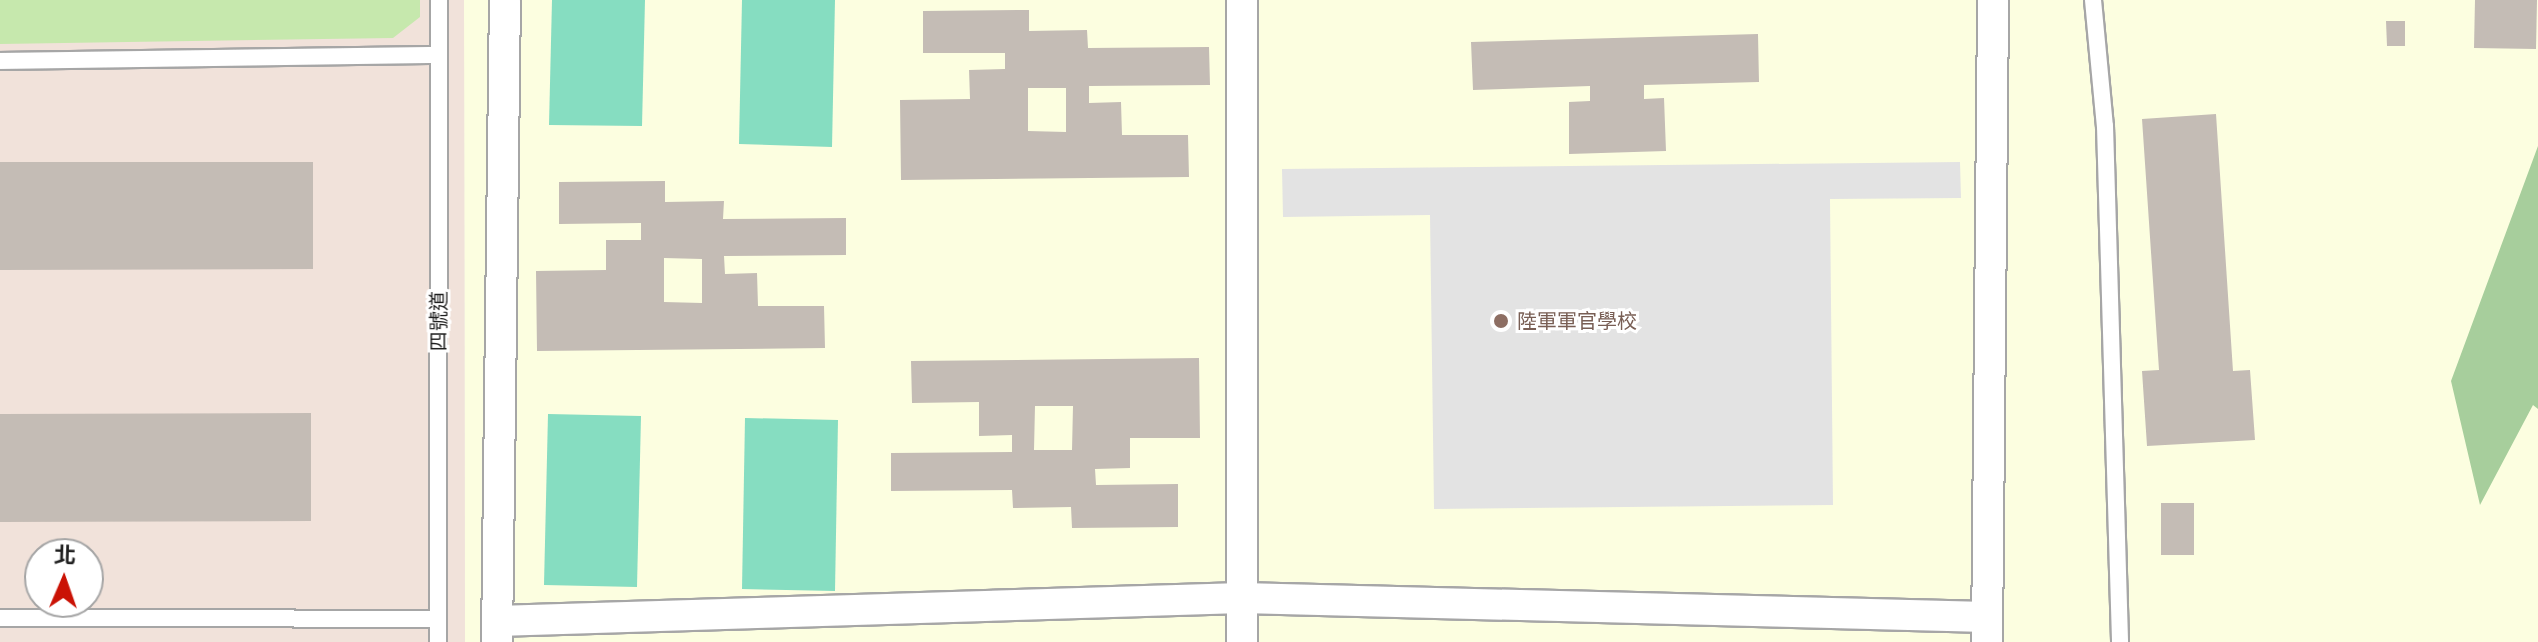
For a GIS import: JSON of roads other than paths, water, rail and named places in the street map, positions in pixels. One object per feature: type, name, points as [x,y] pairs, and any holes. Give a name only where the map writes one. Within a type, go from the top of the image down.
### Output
[{"type":"street","points":[[505,0],[497,631],[1242,598],[1987,629],[1993,0]]},
{"type":"street","points":[[1242,0],[1242,642]]},
{"type":"lane","name":"四號道","points":[[438,642],[439,0]]},
{"type":"lane","points":[[2093,0],[2105,126],[2120,642]]},
{"type":"lane","points":[[0,61],[439,55]]},
{"type":"lane","points":[[0,618],[438,619]]},
{"type":"place","name":"陸軍軍官學校","points":[[1501,321]]}]
